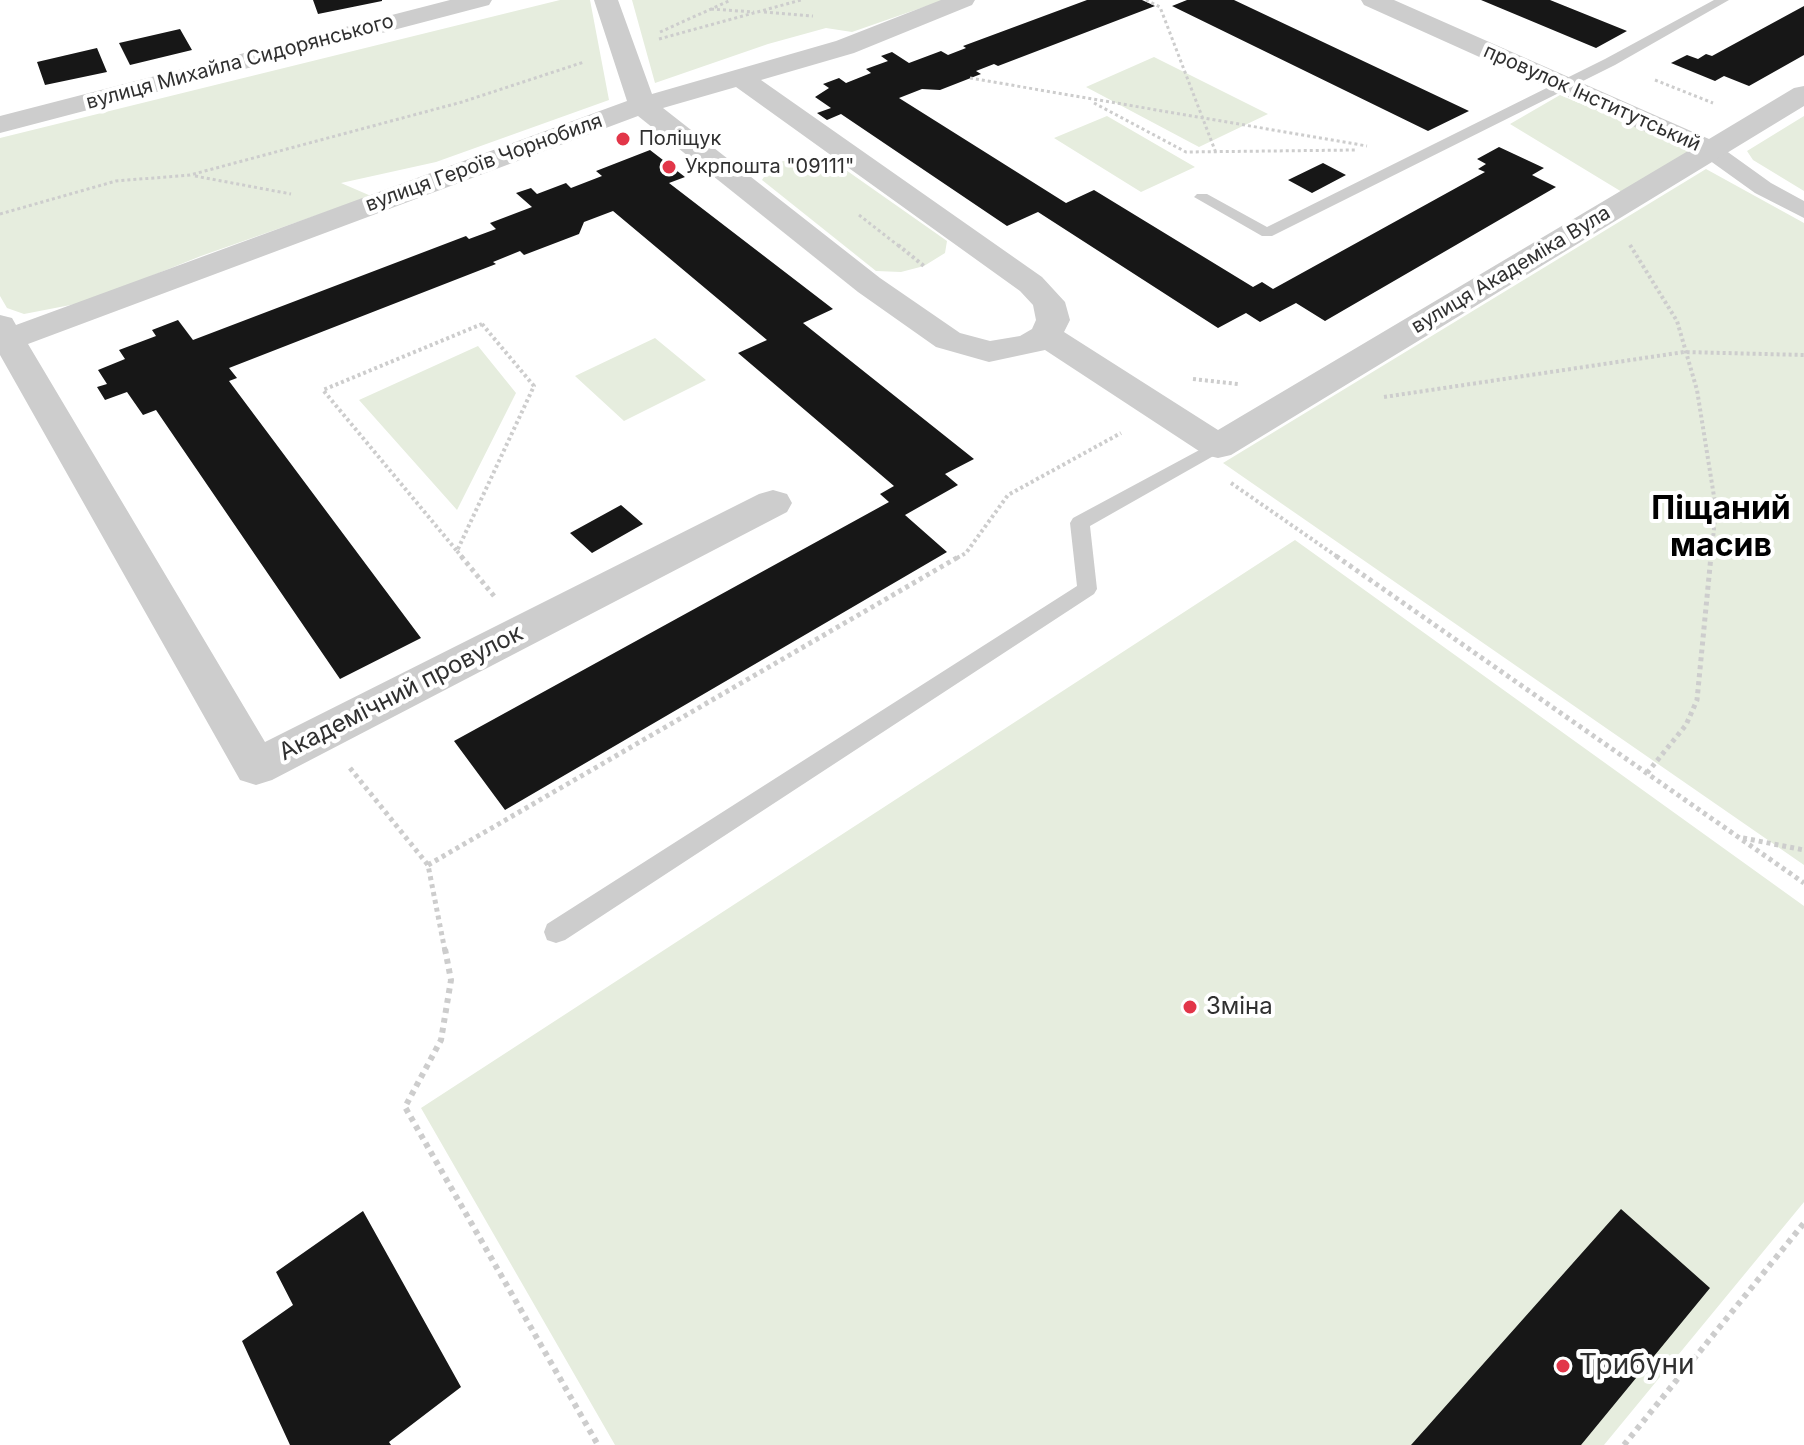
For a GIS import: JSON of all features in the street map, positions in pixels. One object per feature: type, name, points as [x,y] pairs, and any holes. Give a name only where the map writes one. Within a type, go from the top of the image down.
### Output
[{"type":"street","name":"вулиця Михайла Сидорянського","points":[[0,125],[480,0]]},
{"type":"street","points":[[606,0],[642,105],[869,285],[948,340],[989,352],[1030,344],[1046,335],[1053,320],[1049,302],[1031,284],[738,76]]},
{"type":"street","name":"вулиця Героїв Чорнобиля","points":[[4,332],[642,105],[845,47],[963,0]]},
{"type":"street","name":"провулок Інститутський","points":[[1373,0],[1710,150],[1763,188],[1804,211]]},
{"type":"street","name":"вулиця Академіка Вула","points":[[1207,452],[1804,94]]},
{"type":"street","name":"Академічний провулок","points":[[4,332],[256,767],[773,503]]},
{"type":"street","points":[[1046,335],[1207,452]]},
{"type":"lane","points":[[1202,197],[1267,233],[1610,62],[1723,0]]},
{"type":"lane","points":[[556,932],[1087,589],[1080,523],[1207,452]]},
{"type":"path","points":[[623,49],[731,0]]},
{"type":"path","points":[[0,214],[116,181],[190,175],[462,102],[623,49],[801,0]]},
{"type":"path","points":[[1146,0],[1160,7],[1216,153]]},
{"type":"path","points":[[711,9],[815,16]]},
{"type":"path","points":[[1610,62],[1718,105],[1767,116]]},
{"type":"path","points":[[970,78],[1090,101],[1423,155]]},
{"type":"path","points":[[1090,101],[1186,152],[1391,150]]},
{"type":"path","points":[[1607,212],[1677,321],[1697,390],[1716,509],[1697,700],[1686,725],[1647,773]]},
{"type":"path","points":[[857,213],[924,266]]},
{"type":"path","points":[[457,551],[534,386],[482,324],[323,390],[457,551],[523,630]]},
{"type":"path","points":[[1382,397],[1405,396],[1684,352],[1804,355]]},
{"type":"path","points":[[1185,377],[1306,393]]},
{"type":"path","points":[[428,865],[966,553],[1008,495],[1129,428]]},
{"type":"path","points":[[1207,452],[1647,773],[1804,883]]},
{"type":"path","points":[[322,733],[428,865],[451,980],[441,1040],[405,1107],[598,1445]]},
{"type":"path","points":[[1738,837],[1804,850]]},
{"type":"path","points":[[1624,1445],[1804,1223]]},
{"type":"green space","points":[[560,0],[590,0],[609,100],[436,162],[341,183],[371,196],[201,256],[86,302],[24,314],[7,308],[0,296],[0,138]]},
{"type":"green space","points":[[632,0],[944,0],[852,32],[826,28],[768,44],[655,83]]},
{"type":"green space","points":[[1154,57],[1268,114],[1199,147],[1086,87]]},
{"type":"green space","points":[[1560,95],[1691,150],[1622,192],[1510,124]]},
{"type":"green space","points":[[1107,116],[1195,167],[1141,192],[1054,138]]},
{"type":"green space","points":[[1804,116],[1804,191],[1753,160],[1747,151]]},
{"type":"green space","points":[[803,156],[826,156],[947,241],[945,253],[924,266],[901,272],[876,271],[762,180],[769,169],[780,162]]},
{"type":"green space","points":[[1706,169],[1804,223],[1804,865],[1223,463]]},
{"type":"green space","points":[[655,338],[706,380],[624,421],[575,376]]},
{"type":"green space","points":[[478,346],[516,393],[457,510],[359,400]]},
{"type":"green space","name":"Зміна","points":[[1295,540],[1804,906],[1804,1202],[1604,1445],[615,1445],[421,1108]]},
{"type":"building","points":[[313,0],[382,0],[382,1],[318,14]]},
{"type":"building","points":[[1087,0],[1142,0],[1155,6],[998,66],[994,64],[976,71],[981,74],[940,90],[922,89],[899,98],[1066,203],[1094,190],[1253,287],[1262,282],[1273,289],[1485,172],[1478,169],[1486,164],[1477,159],[1499,147],[1544,168],[1532,175],[1556,187],[1325,321],[1296,303],[1260,322],[1246,313],[1218,328],[1038,212],[1007,226],[841,114],[827,120],[817,113],[831,108],[815,97],[829,88],[823,84],[839,78],[846,83],[871,73],[866,69],[888,61],[881,56],[892,52],[909,63],[941,51],[948,55],[966,48],[963,46]]},
{"type":"building","points":[[1187,0],[1234,0],[1469,111],[1428,131],[1172,6]]},
{"type":"building","points":[[1481,0],[1550,0],[1627,31],[1596,48]]},
{"type":"building","points":[[1804,6],[1804,55],[1749,86],[1724,76],[1715,81],[1671,63],[1687,55],[1698,59],[1706,54],[1712,56]]},
{"type":"building","points":[[180,29],[192,50],[130,65],[119,43]]},
{"type":"building","points":[[97,48],[107,72],[45,85],[37,62]]},
{"type":"building","points":[[650,150],[685,177],[669,183],[833,309],[803,323],[974,459],[945,474],[958,485],[905,515],[947,552],[505,810],[454,741],[889,502],[880,494],[894,486],[738,353],[767,340],[613,211],[584,222],[579,234],[524,255],[520,251],[493,262],[496,264],[229,368],[237,378],[229,381],[421,638],[340,679],[156,410],[143,415],[127,392],[105,400],[97,387],[107,384],[98,370],[125,359],[119,350],[156,336],[152,330],[178,320],[193,340],[466,236],[469,239],[496,229],[490,223],[532,207],[516,193],[531,188],[537,194],[566,183],[571,188],[602,176],[596,171]]},
{"type":"building","points":[[1323,163],[1346,175],[1312,193],[1288,180]]},
{"type":"building","points":[[621,505],[643,524],[592,553],[570,533]]},
{"type":"building","name":"Трибуни","points":[[1621,1209],[1710,1288],[1581,1445],[1411,1445]]},
{"type":"building","points":[[363,1211],[461,1387],[389,1442],[391,1445],[290,1445],[242,1341],[293,1305],[276,1272]]},
{"type":"place","name":"Поліщук","points":[[623,139]]},
{"type":"place","name":"Укрпошта \"09111\"","points":[[669,167]]},
{"type":"place","name":"Зміна","points":[[1190,1007]]},
{"type":"place","name":"Трибуни","points":[[1563,1366]]},
{"type":"district","name":"Піщаний масив","points":[[1721,528]]}]
